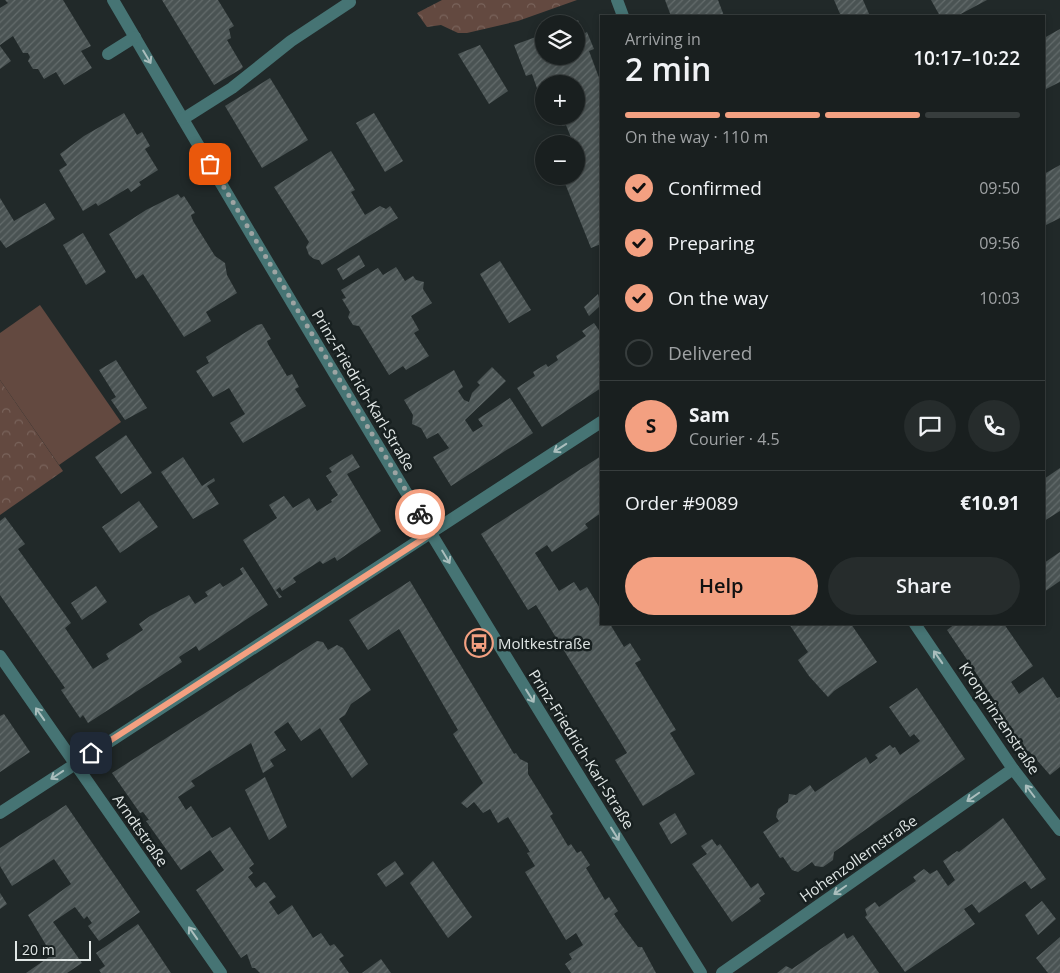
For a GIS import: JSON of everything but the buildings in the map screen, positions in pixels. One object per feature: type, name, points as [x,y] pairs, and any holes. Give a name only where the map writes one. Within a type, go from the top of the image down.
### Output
[{"type":"street","name":"Prinz-Friedrich-Karl-Straße","points":[[113,0],[281,285],[501,649],[701,973]]},
{"type":"street","points":[[617,0],[623,15]]},
{"type":"street","points":[[184,119],[232,88],[291,41],[350,2]]},
{"type":"street","points":[[108,54],[135,37]]},
{"type":"street","points":[[0,813],[600,423]]},
{"type":"street","name":"Kronprinzenstraße","points":[[916,625],[1013,769],[1060,830]]},
{"type":"street","name":"Arndtstraße","points":[[0,656],[221,973]]},
{"type":"street","name":"Hohenzollernstraße","points":[[722,973],[1013,769]]},
{"type":"green space","points":[[442,0],[577,0],[518,21],[467,33],[458,33],[441,25],[427,27],[417,13]]},
{"type":"green space","points":[[40,305],[121,422],[59,465],[0,380],[0,333]]},
{"type":"green space","points":[[0,380],[63,471],[0,515]]},
{"type":"way so far","points":[[210,164],[420,514]]},
{"type":"place","name":"Moltkestraße","points":[[479,643]]},
{"type":"route","points":[[91,753],[432,533],[420,514]]}]
